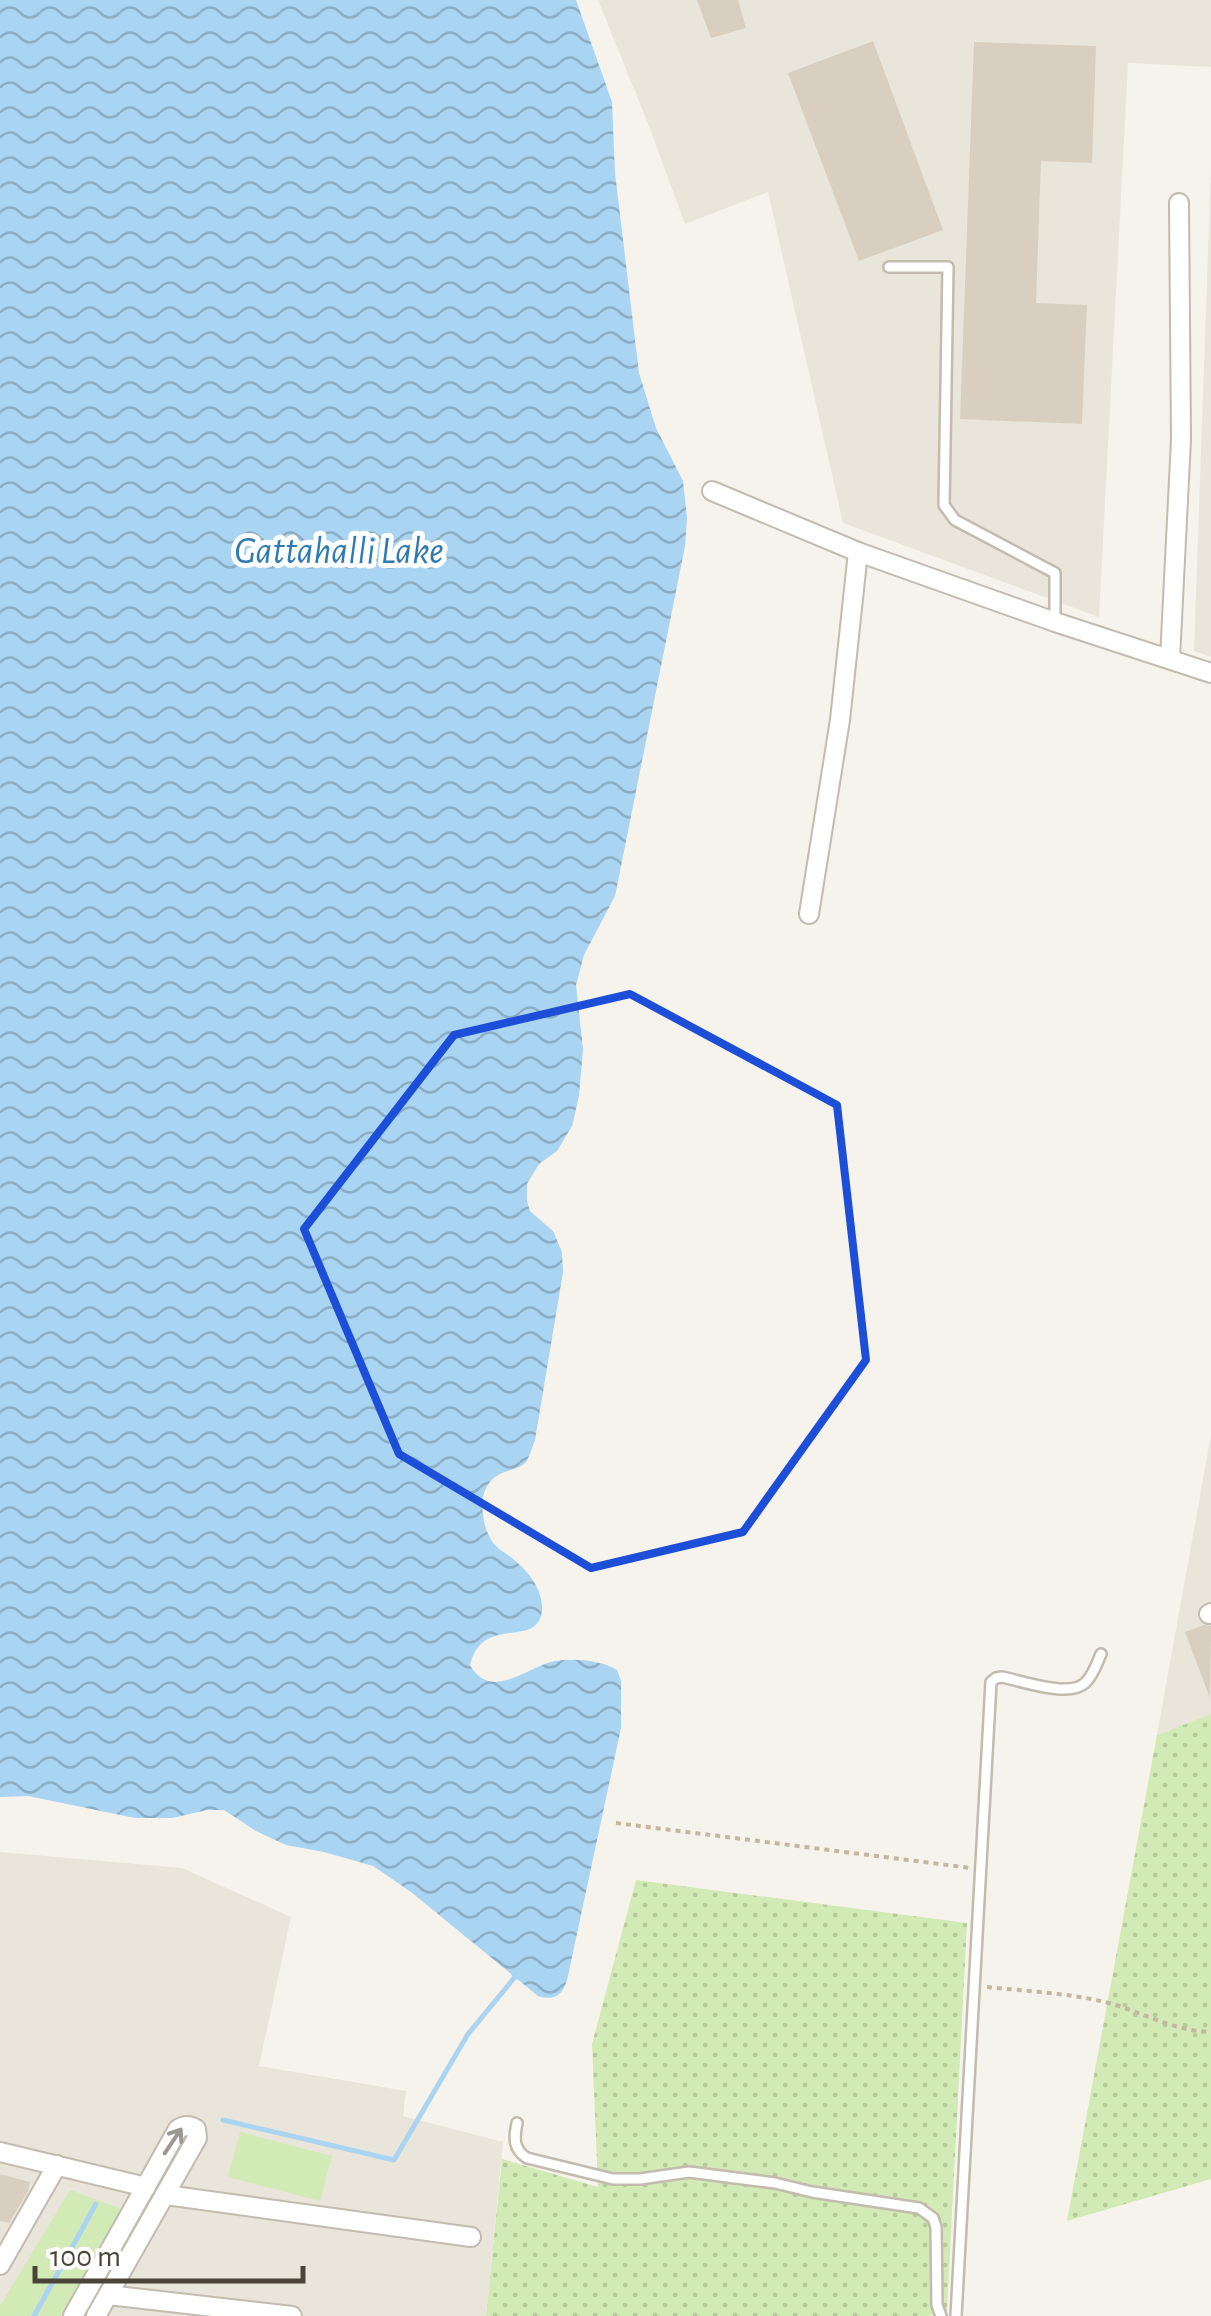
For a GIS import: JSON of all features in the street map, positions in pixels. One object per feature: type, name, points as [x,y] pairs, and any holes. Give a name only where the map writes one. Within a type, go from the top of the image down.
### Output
[{"type":"street","points":[[1170,659],[1181,440],[1179,203]]},
{"type":"street","points":[[712,491],[858,552],[1211,672]]},
{"type":"street","points":[[809,914],[840,720],[858,552]]},
{"type":"street","points":[[73,2316],[178,2129],[191,2126],[196,2129],[197,2138],[96,2316]]},
{"type":"street","points":[[0,2152],[146,2186]]},
{"type":"street","points":[[0,2265],[57,2165]]},
{"type":"street","points":[[166,2195],[471,2238]]},
{"type":"street","points":[[108,2295],[292,2316]]},
{"type":"lane","points":[[890,267],[948,267],[944,505],[955,520],[1054,572],[1055,622]]},
{"type":"lane","points":[[956,2316],[992,1682],[1002,1677],[1062,1690],[1078,1688],[1088,1681],[1101,1654]]},
{"type":"lane","points":[[518,2124],[514,2140],[520,2154],[614,2179],[689,2172],[919,2208],[933,2218],[936,2227],[940,2316]]},
{"type":"path","points":[[616,1824],[980,1869]]},
{"type":"path","points":[[974,1985],[1106,2002],[1182,2030],[1211,2032]]},
{"type":"highlighted area","points":[[630,994],[837,1105],[866,1360],[743,1532],[591,1568],[399,1454],[304,1229],[454,1035]]},
{"type":"shaded area","points":[[598,0],[1211,0],[1211,67],[1128,63],[1099,617],[843,523],[768,192],[685,224]]},
{"type":"shaded area","points":[[1211,168],[1211,657],[1194,651]]},
{"type":"shaded area","points":[[1211,1435],[1211,1714],[1157,1735]]},
{"type":"shaded area","points":[[0,1852],[182,1868],[291,1917],[259,2066],[406,2091],[403,2116],[503,2142],[486,2316],[0,2316]]},
{"type":"green space","points":[[1211,1714],[1211,2179],[1067,2221],[1157,1735]]},
{"type":"green space","points":[[636,1880],[967,1923],[947,2311],[929,2316],[486,2316],[502,2159],[598,2187],[592,2044]]},
{"type":"green space","points":[[240,2132],[332,2156],[320,2201],[228,2177]]},
{"type":"green space","points":[[70,2190],[124,2210],[63,2316],[0,2316],[0,2306]]},
{"type":"water","name":"Gattahalli Lake","points":[[0,0],[576,0],[612,102],[615,173],[639,373],[656,428],[683,481],[685,546],[615,896],[584,955],[576,985],[583,1049],[572,1126],[557,1151],[539,1164],[527,1184],[530,1211],[553,1231],[562,1252],[563,1272],[535,1440],[526,1462],[493,1479],[482,1501],[490,1538],[533,1581],[542,1610],[531,1628],[486,1640],[470,1665],[479,1676],[500,1681],[555,1661],[587,1661],[617,1670],[621,1681],[621,1728],[569,1973],[564,1988],[555,1997],[538,1996],[411,1892],[373,1866],[286,1845],[224,1810],[172,1818],[135,1818],[28,1796],[0,1797]]},
{"type":"building","points":[[697,0],[738,0],[746,28],[711,38]]},
{"type":"building","points":[[873,41],[943,230],[859,261],[788,73]]},
{"type":"building","points":[[974,42],[1096,46],[1092,163],[1041,161],[1036,303],[1087,305],[1082,424],[960,419]]},
{"type":"building","points":[[1211,1626],[1210,1698],[1185,1632]]},
{"type":"building","points":[[0,2174],[30,2182],[9,2223],[0,2221]]},
{"type":"waterway","points":[[223,2120],[394,2160],[468,2034],[515,1977],[513,1971]]},
{"type":"waterway","points":[[34,2316],[96,2204]]}]
